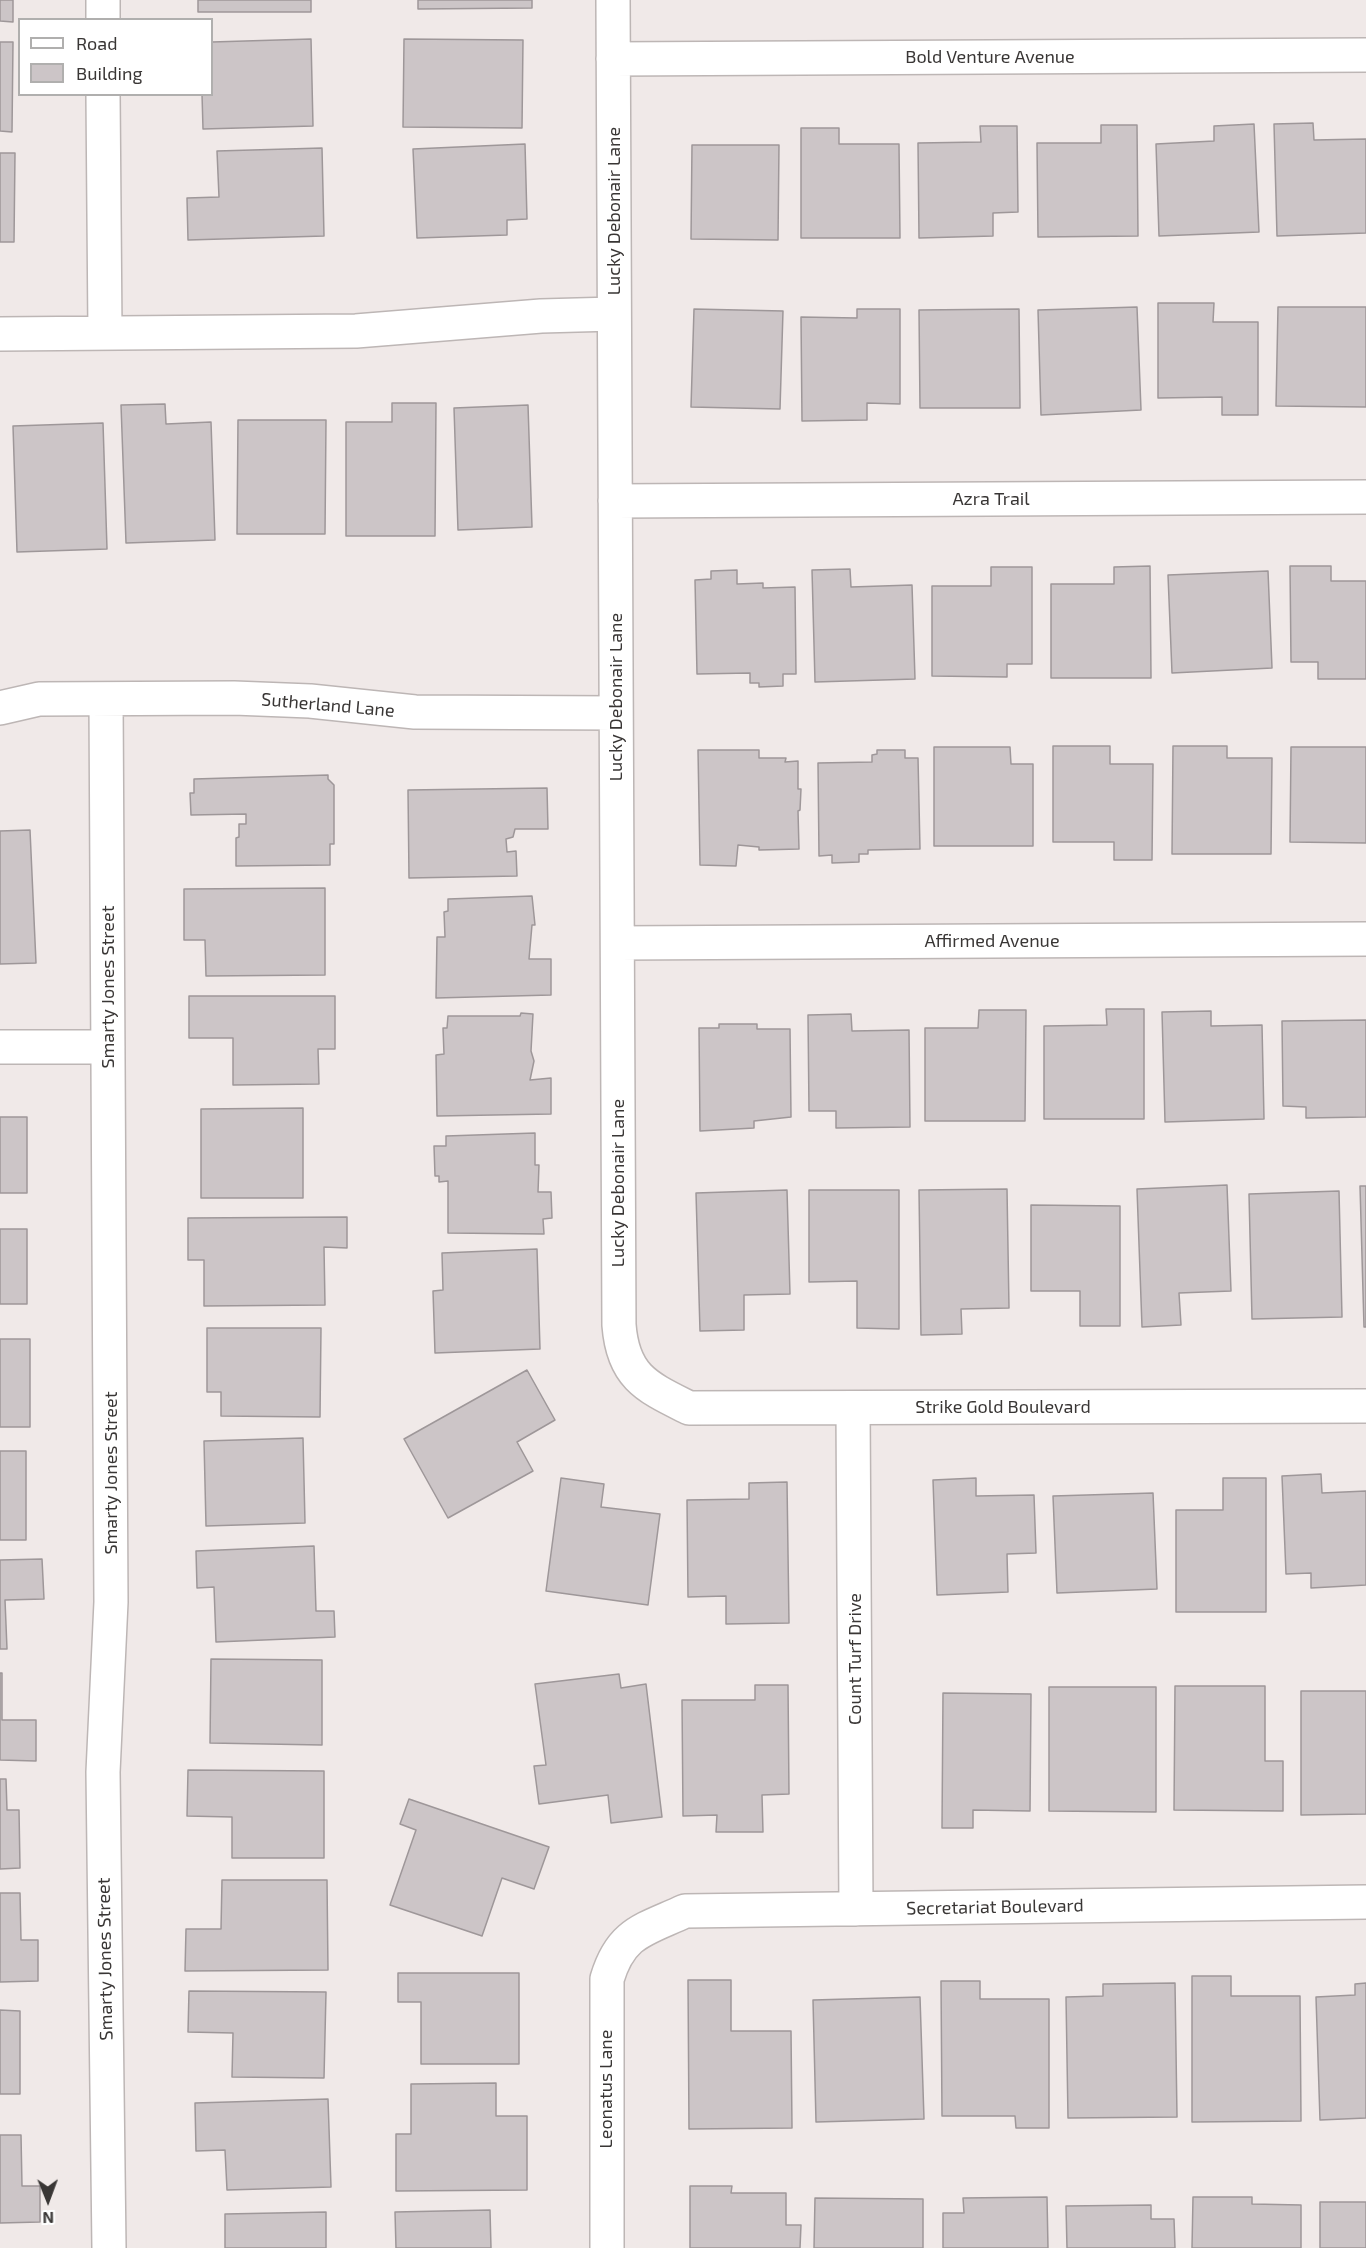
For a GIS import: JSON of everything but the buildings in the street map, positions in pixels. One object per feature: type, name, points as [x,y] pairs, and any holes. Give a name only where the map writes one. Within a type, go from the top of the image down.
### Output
[{"type":"street","points":[[103,0],[103,18]]},
{"type":"street","name":"Lucky Debonair Lane","points":[[613,0],[619,1324],[625,1355],[646,1386]]},
{"type":"street","name":"Bold Venture Avenue","points":[[613,59],[1366,55]]},
{"type":"street","points":[[104,96],[105,333]]},
{"type":"street","points":[[0,334],[356,332],[500,319],[614,314]]},
{"type":"street","name":"Azra Trail","points":[[615,501],[1366,497]]},
{"type":"street","name":"Sutherland Lane","points":[[0,683],[39,699]]},
{"type":"street","name":"Sutherland Lane","points":[[0,708],[39,699],[280,699],[450,714],[616,713]]},
{"type":"street","name":"Smarty Jones Street","points":[[106,699],[111,1602],[103,1772],[109,2248]]},
{"type":"street","name":"Affirmed Avenue","points":[[618,943],[1366,939]]},
{"type":"street","points":[[0,1047],[108,1047]]},
{"type":"street","name":"Strike Gold Boulevard","points":[[646,1386],[689,1408],[1366,1406]]},
{"type":"street","name":"Count Turf Drive","points":[[853,1408],[856,1910]]},
{"type":"street","name":"Secretariat Boulevard","points":[[629,1937],[685,1911],[1366,1902]]},
{"type":"street","name":"Leonatus Lane","points":[[607,2248],[606,1990],[612,1964],[629,1937]]}]
